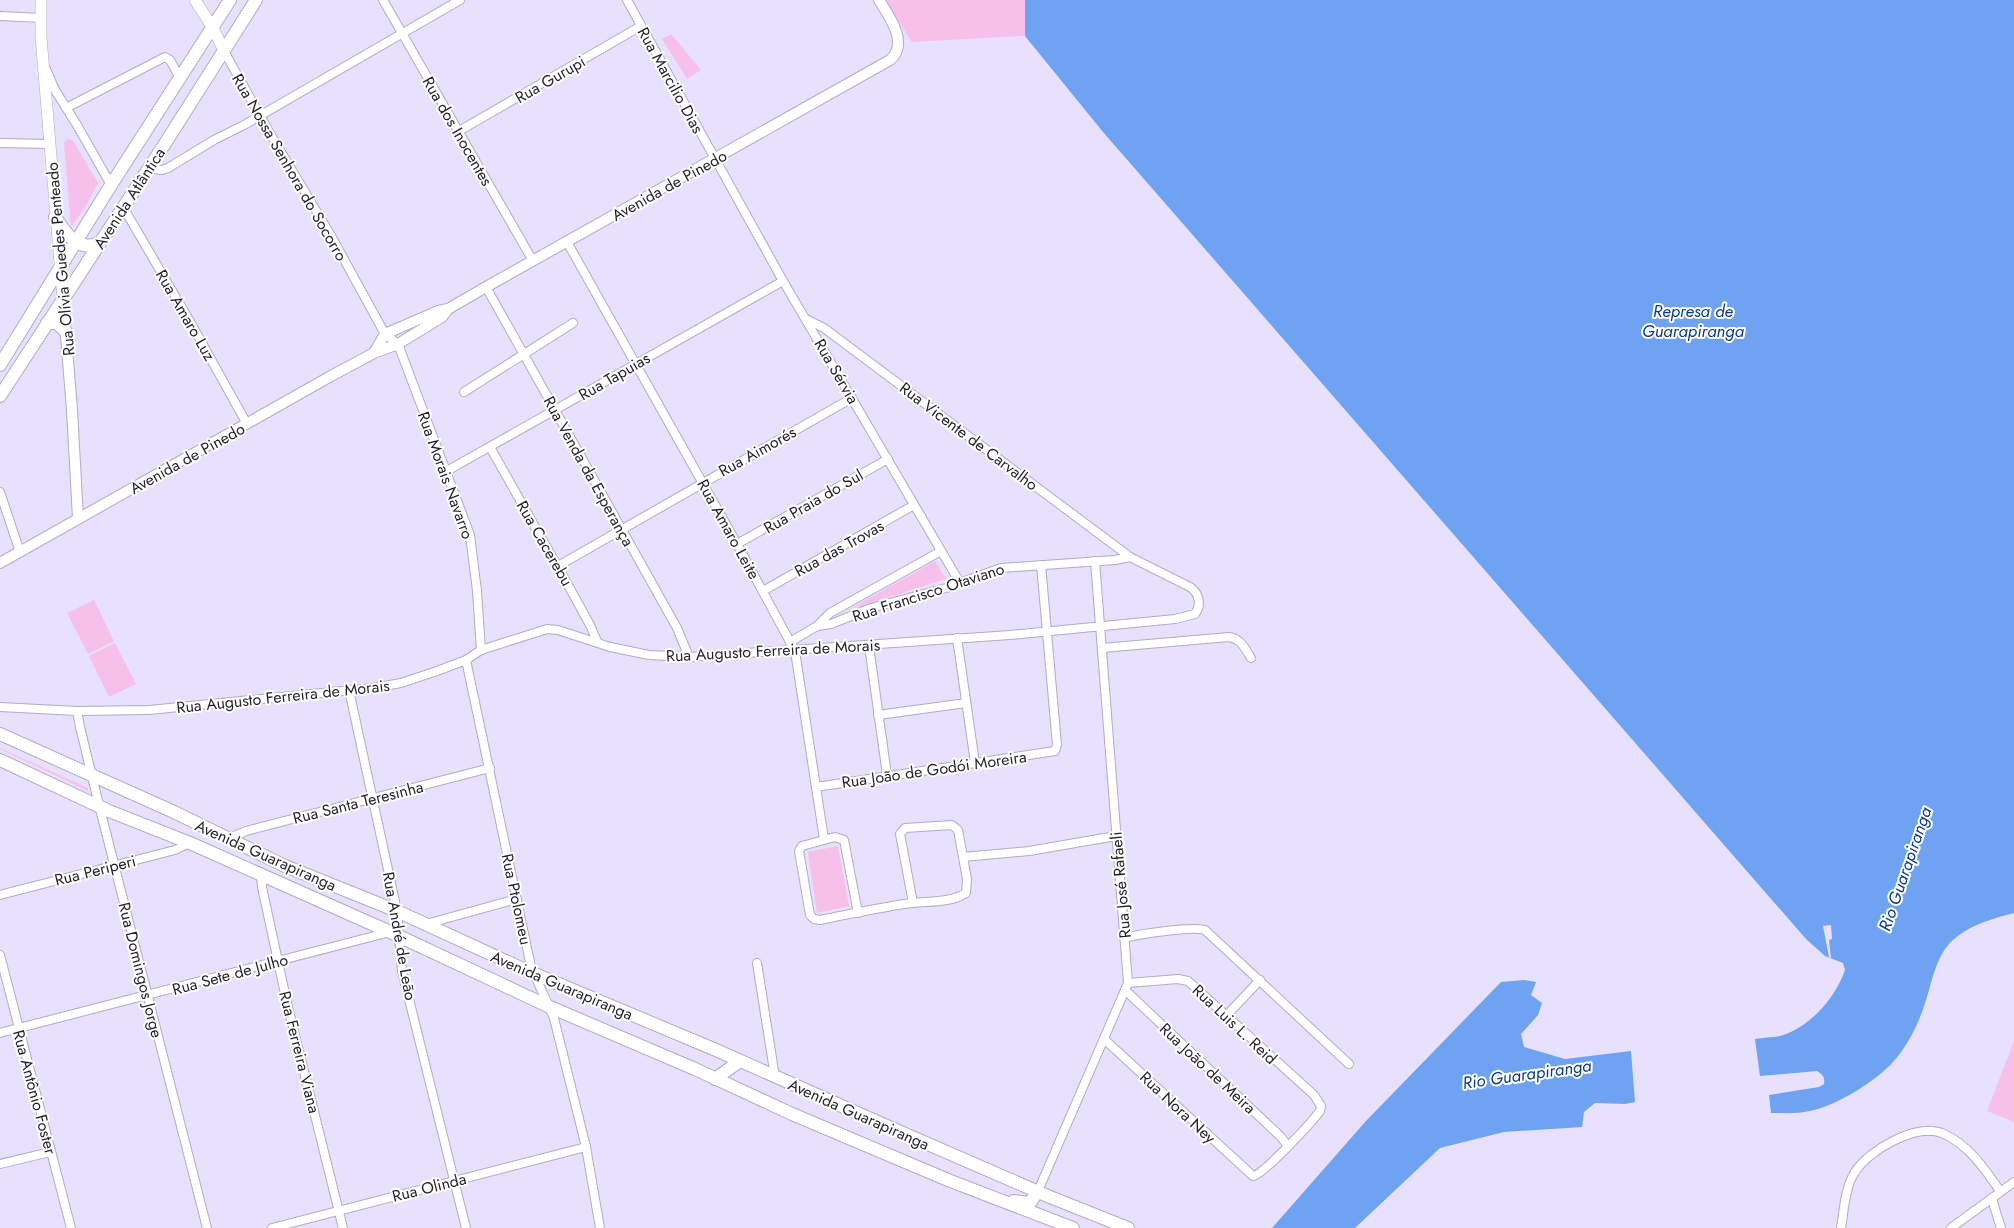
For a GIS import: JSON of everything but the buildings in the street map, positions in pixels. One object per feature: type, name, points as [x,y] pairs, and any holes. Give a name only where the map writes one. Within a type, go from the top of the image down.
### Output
[{"type":"main road","name":"Rua Olívia Guedes Penteado","points":[[41,0],[43,63],[63,299]]},
{"type":"main road","name":"Rua Nossa Senhora do Socorro","points":[[195,0],[224,51]]},
{"type":"main road","name":"Avenida Atlântica","points":[[0,365],[75,242],[230,0]]},
{"type":"main road","name":"Avenida Atlântica","points":[[0,396],[256,0]]},
{"type":"main road","points":[[55,217],[68,236],[75,242],[90,246],[99,243]]},
{"type":"main road","points":[[47,322],[57,323],[66,332]]},
{"type":"main road","name":"Avenida Guarapiranga","points":[[0,734],[174,812],[285,866],[426,924],[533,973],[740,1061],[1038,1191],[1128,1228]]},
{"type":"main road","name":"Avenida Guarapiranga","points":[[0,760],[109,811],[261,875],[394,934],[550,1007],[715,1079],[913,1165],[1073,1228]]},
{"type":"main road","points":[[715,1079],[740,1061]]},
{"type":"main road","points":[[999,1200],[1030,1203],[1038,1191]]},
{"type":"street","name":"Rua dos Inocentes","points":[[383,0],[401,34],[459,131],[533,261]]},
{"type":"street","points":[[148,168],[162,170],[168,168],[214,140],[260,116],[460,0]]},
{"type":"street","name":"Rua Marcilio Dias","points":[[627,0],[715,159]]},
{"type":"street","name":"Avenida de Pinedo","points":[[385,334],[438,311],[448,309],[890,60],[895,56],[898,50],[898,37],[879,0]]},
{"type":"street","points":[[0,16],[41,18]]},
{"type":"street","name":"Rua Gurupi","points":[[459,131],[641,26]]},
{"type":"street","name":"Rua Nossa Senhora do Socorro","points":[[224,51],[260,116],[330,234],[385,334]]},
{"type":"street","points":[[66,108],[165,57],[170,60],[180,78]]},
{"type":"street","points":[[43,63],[55,90],[111,185]]},
{"type":"street","points":[[0,143],[50,144]]},
{"type":"street","name":"Rua Sérvia","points":[[715,159],[783,281],[960,583]]},
{"type":"street","name":"Rua Amaro Luz","points":[[123,207],[188,318],[247,424]]},
{"type":"street","name":"Rua Amaro Leite","points":[[567,242],[737,544],[795,651],[824,839]]},
{"type":"street","name":"Rua Tapuias","points":[[445,472],[783,281]]},
{"type":"street","name":"Rua Venda da Esperança","points":[[486,287],[677,628],[690,657]]},
{"type":"street","name":"Rua Olívia Guedes Penteado","points":[[63,299],[78,518]]},
{"type":"street","name":"Avenida de Pinedo","points":[[0,563],[374,353],[398,344],[442,317],[448,309]]},
{"type":"street","name":"Rua Vicente de Carvalho","points":[[806,319],[824,328],[1130,557],[1184,583],[1196,591],[1199,603],[1197,611]]},
{"type":"street","points":[[464,392],[573,323]]},
{"type":"street","points":[[374,353],[385,334],[398,344]]},
{"type":"street","name":"Rua Morais Navarro","points":[[398,344],[470,535],[477,591],[481,650]]},
{"type":"street","name":"Rua Aimorés","points":[[558,566],[702,482],[852,398]]},
{"type":"street","name":"Rua Cacerebu","points":[[490,447],[558,566],[597,641]]},
{"type":"street","name":"Rua Praia do Sul","points":[[737,544],[888,459]]},
{"type":"street","points":[[0,492],[20,552]]},
{"type":"street","name":"Rua das Trovas","points":[[763,591],[914,505]]},
{"type":"street","points":[[817,626],[830,613],[941,551]]},
{"type":"street","name":"Rua Francisco Otaviano","points":[[790,642],[817,626],[832,624],[871,608],[932,592],[1001,568],[1115,560],[1130,557]]},
{"type":"street","name":"Rua José Rafaeli","points":[[1038,1191],[1127,987],[1095,561]]},
{"type":"street","points":[[1041,565],[1046,631]]},
{"type":"street","name":"Rua Augusto Ferreira de Morais","points":[[0,707],[77,711],[149,710],[349,690],[401,683],[466,660],[481,650],[547,629],[558,630],[597,641],[610,647],[649,655],[690,657],[869,646],[1046,631],[1187,617],[1195,614],[1197,611]]},
{"type":"street","name":"Rua João de Godói Moreira","points":[[816,787],[887,775],[1053,753],[1057,745],[1046,631]]},
{"type":"street","points":[[1102,648],[1229,637],[1235,638],[1242,643],[1251,658]]},
{"type":"street","points":[[957,638],[975,763]]},
{"type":"street","points":[[869,646],[887,775]]},
{"type":"street","name":"Rua Ptolomeu","points":[[466,660],[533,973],[550,1007],[571,1082],[586,1147],[600,1228]]},
{"type":"street","name":"Rua André de Leão","points":[[349,690],[397,912],[394,934],[402,971],[466,1228]]},
{"type":"street","points":[[878,715],[966,702]]},
{"type":"street","name":"Rua Domingos Jorge","points":[[77,711],[99,805],[207,1228]]},
{"type":"street","name":"Rua Santa Teresinha","points":[[227,839],[246,831],[490,768]]},
{"type":"street","points":[[858,913],[846,843],[839,838],[824,839],[806,844],[800,851],[810,912],[814,919],[858,913],[913,903],[934,902],[961,896],[966,893],[967,879],[958,830],[952,825],[906,828],[900,834],[913,903]]},
{"type":"street","points":[[963,857],[1029,851],[1116,836]]},
{"type":"street","name":"Rua Periperi","points":[[0,895],[175,850],[190,844]]},
{"type":"street","name":"Rua Ferreira Viana","points":[[261,875],[262,887],[278,962],[343,1228]]},
{"type":"street","points":[[426,924],[517,899]]},
{"type":"street","points":[[1124,938],[1204,929],[1349,1064]]},
{"type":"street","name":"Rua Sete de Julho","points":[[0,1033],[394,934]]},
{"type":"street","name":"Rua Antônio Foster","points":[[0,955],[70,1228]]},
{"type":"street","points":[[757,963],[775,1077]]},
{"type":"street","name":"Rua Luis L. Reid","points":[[1127,987],[1178,979],[1188,981],[1314,1095],[1321,1106],[1320,1111],[1288,1146]]},
{"type":"street","points":[[1226,1016],[1260,980]]},
{"type":"street","name":"Rua João de Meira","points":[[1127,987],[1280,1136],[1288,1146]]},
{"type":"street","name":"Rua Nora Ney","points":[[1104,1039],[1252,1176],[1258,1175],[1288,1146]]},
{"type":"street","points":[[1841,1228],[1849,1186],[1854,1172],[1873,1154],[1890,1142],[1906,1135],[1929,1132],[1944,1134],[1966,1149],[1978,1161],[2000,1191]]},
{"type":"street","name":"Rua Olinda","points":[[272,1228],[586,1147]]},
{"type":"street","points":[[0,1164],[50,1152]]},
{"type":"street","points":[[1951,1228],[2014,1182]]},
{"type":"street","points":[[1992,1199],[2001,1228]]},
{"type":"shaded area","points":[[885,0],[1056,0],[1053,70],[1025,36],[912,42]]},
{"type":"shaded area","points":[[671,34],[701,70],[687,79],[662,39]]},
{"type":"shaded area","points":[[67,139],[73,140],[98,183],[86,206],[71,227],[64,143]]},
{"type":"shaded area","points":[[935,561],[946,579],[848,610]]},
{"type":"shaded area","points":[[94,600],[114,641],[88,654],[67,613]]},
{"type":"shaded area","points":[[115,643],[136,684],[109,697],[89,656]]},
{"type":"shaded area","points":[[0,749],[88,788],[88,791]]},
{"type":"shaded area","points":[[838,846],[849,906],[817,913],[808,852]]},
{"type":"shaded area","points":[[2014,1041],[2014,1122],[1987,1111]]},
{"type":"water","name":"Represa de Guarapiranga","points":[[1025,0],[2014,0],[2014,913],[1979,924],[1963,932],[1949,944],[1936,966],[1921,1016],[1911,1037],[1893,1062],[1877,1077],[1855,1092],[1832,1104],[1801,1113],[1771,1113],[1769,1095],[1819,1087],[1824,1084],[1824,1078],[1817,1071],[1760,1076],[1755,1039],[1786,1034],[1805,1024],[1822,1008],[1836,990],[1845,970],[1843,963],[1825,956],[1806,939],[1103,132],[1025,36]]},
{"type":"water","name":"Rio Guarapiranga","points":[[1524,980],[1536,982],[1531,995],[1542,1003],[1538,1015],[1521,1034],[1524,1047],[1565,1059],[1631,1051],[1635,1102],[1625,1104],[1595,1103],[1584,1112],[1582,1127],[1504,1132],[1440,1148],[1355,1228],[1272,1228],[1366,1121],[1501,982]]},
{"type":"pier","points":[[1831,925],[1832,939],[1829,940],[1831,958],[1829,957],[1823,926]]}]
